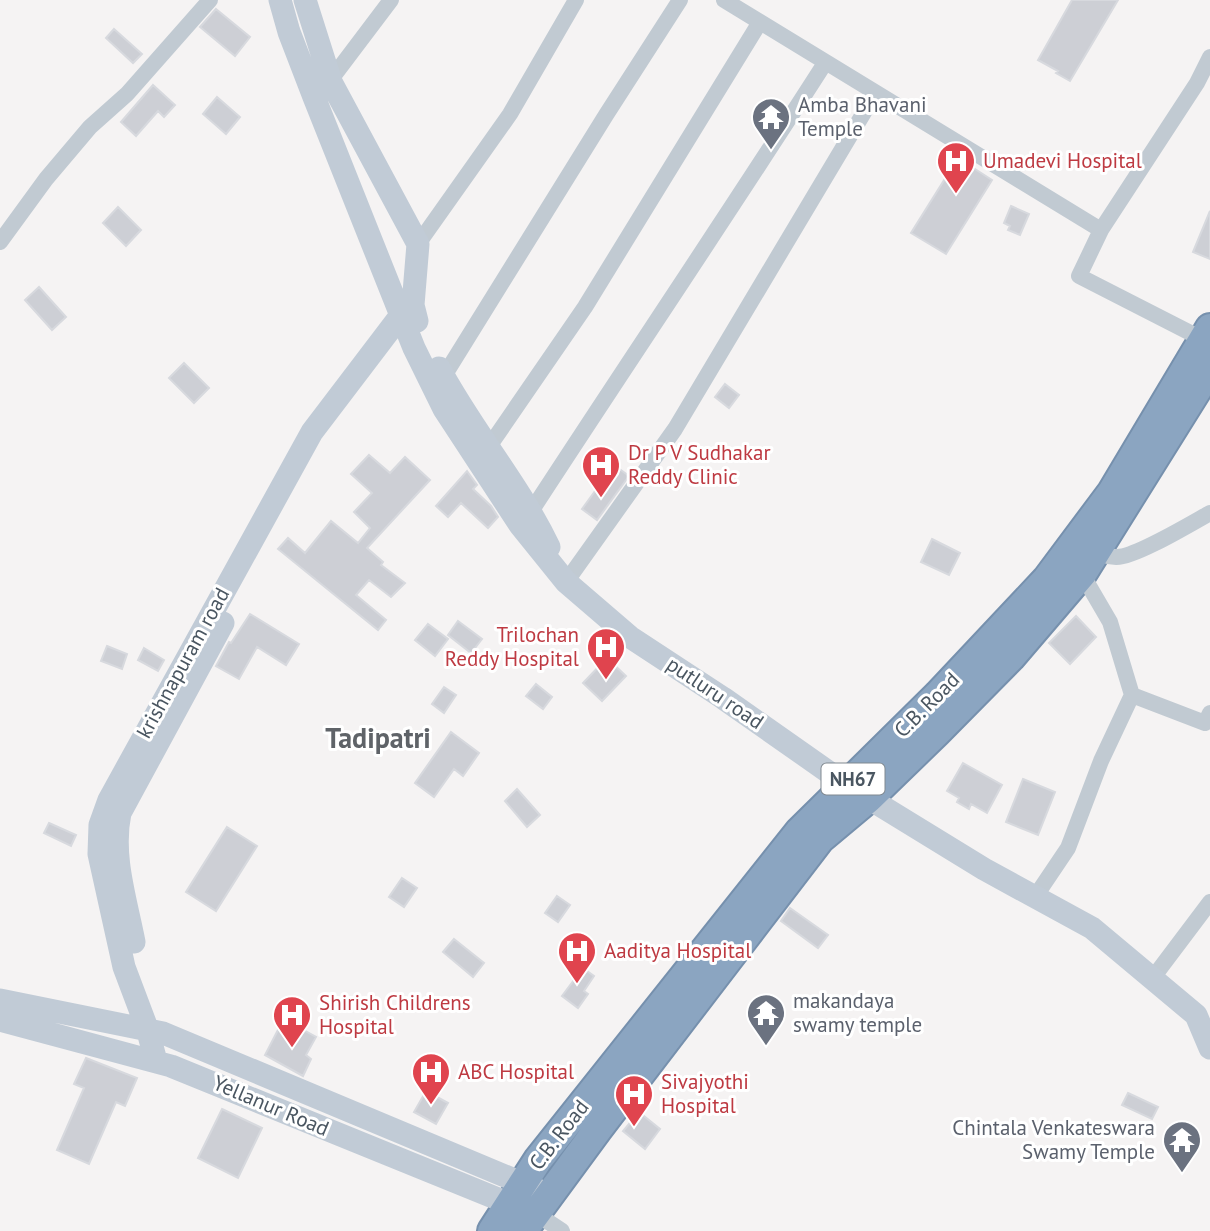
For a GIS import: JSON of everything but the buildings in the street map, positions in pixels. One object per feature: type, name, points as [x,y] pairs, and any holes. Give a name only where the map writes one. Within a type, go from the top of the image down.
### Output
[{"type":"highway","name":"C.B. Road","points":[[492,1231],[538,1160],[799,832],[858,791],[938,695],[1047,579],[1086,554],[1112,492],[1208,337]]},
{"type":"highway","name":"NH67","points":[[536,1213],[858,791],[1011,657],[1086,554],[1210,369]]},
{"type":"main road","points":[[281,0],[289,32],[314,97],[411,321],[444,409],[520,525],[566,582]]},
{"type":"main road","points":[[305,0],[331,82],[418,244],[411,321],[488,448],[532,510],[566,582]]},
{"type":"main road","name":"krishnapuram road","points":[[163,1064],[138,961],[116,852],[116,832],[121,813],[323,440],[411,321]]},
{"type":"main road","name":"putluru road","points":[[566,582],[631,637],[858,791],[984,869],[1092,928],[1203,1018]]},
{"type":"main road","points":[[0,1000],[155,1031],[516,1194],[536,1213]]},
{"type":"main road","points":[[1203,1018],[1210,1048]]},
{"type":"main road","name":"Yellanur Road","points":[[0,1020],[163,1064],[516,1194]]},
{"type":"street","points":[[0,242],[46,179],[90,127],[127,94],[210,0]]},
{"type":"street","points":[[314,97],[331,82],[391,0]]},
{"type":"street","points":[[418,244],[510,114],[576,0]]},
{"type":"street","points":[[444,376],[680,0]]},
{"type":"street","points":[[724,0],[1101,230]]},
{"type":"street","points":[[488,448],[585,307],[760,22]]},
{"type":"street","points":[[1208,337],[1079,276],[1101,230],[1197,83],[1210,57]]},
{"type":"street","points":[[532,510],[825,63]]},
{"type":"street","points":[[566,582],[675,429],[875,94]]},
{"type":"street","points":[[1035,897],[1068,848],[1101,761],[1132,695],[1086,554],[1118,558],[1159,541],[1210,513]]},
{"type":"street","points":[[1132,695],[1205,723],[1210,713]]},
{"type":"street","points":[[1152,979],[1210,902]]},
{"type":"street","points":[[536,1213],[562,1231]]},
{"type":"place","name":"Amba Bhavani Temple","points":[[771,151]]},
{"type":"place","name":"Umadevi Hospital","points":[[956,195]]},
{"type":"place","name":"Dr P V Sudhakar Reddy Clinic","points":[[601,499]]},
{"type":"place","name":"Trilochan Reddy Hospital","points":[[606,681]]},
{"type":"place","name":"Aaditya Hospital","points":[[577,985]]},
{"type":"place","name":"makandaya swamy temple","points":[[766,1047]]},
{"type":"place","name":"Shirish Childrens Hospital","points":[[292,1049]]},
{"type":"place","name":"ABC Hospital","points":[[431,1106]]},
{"type":"place","name":"Sivajyothi Hospital","points":[[634,1128]]},
{"type":"place","name":"Chintala Venkateswara Swamy Temple","points":[[1182,1174]]},
{"type":"district","name":"Tadipatri","points":[[378,738]]}]
